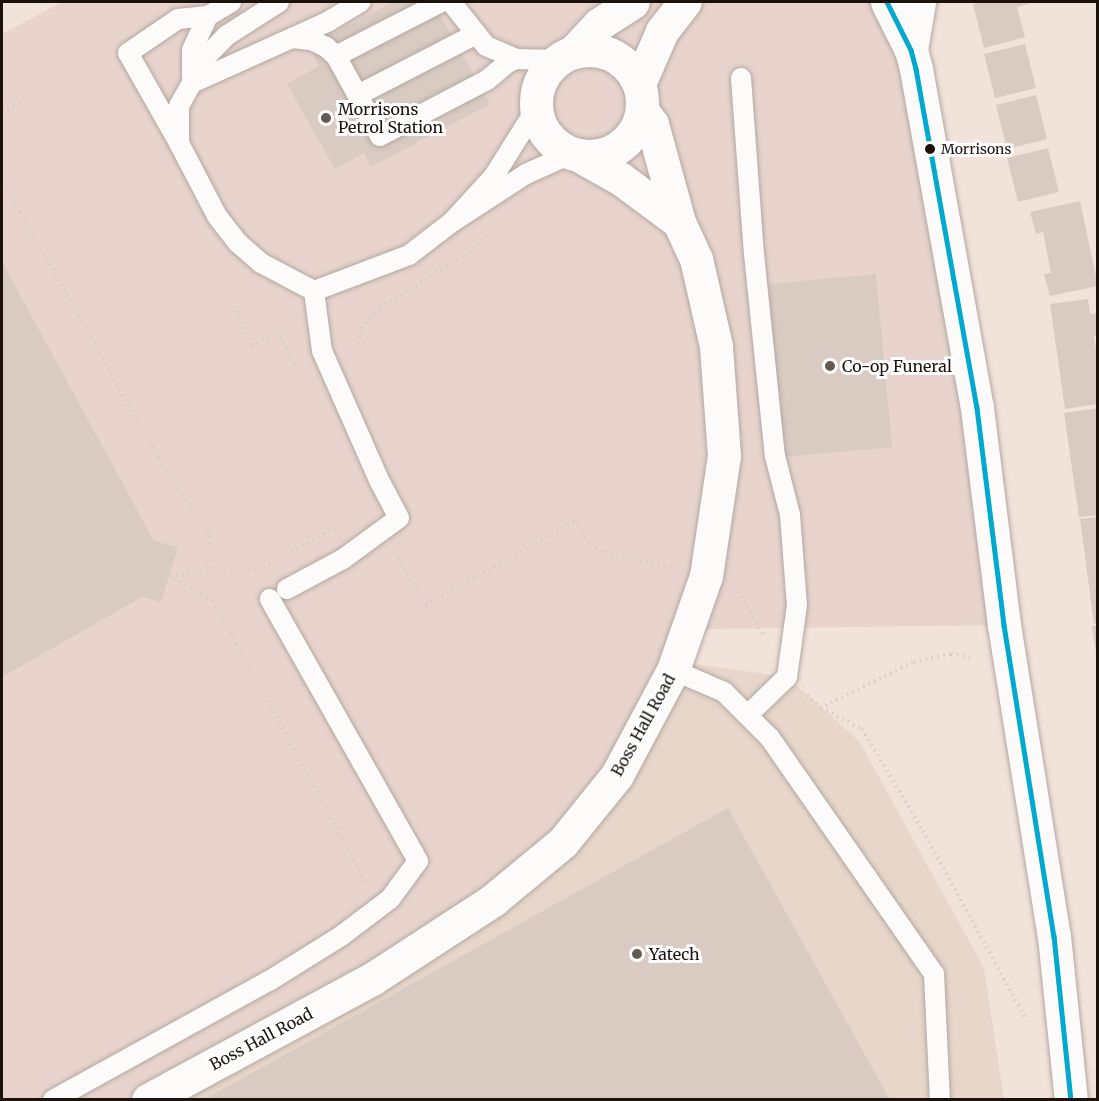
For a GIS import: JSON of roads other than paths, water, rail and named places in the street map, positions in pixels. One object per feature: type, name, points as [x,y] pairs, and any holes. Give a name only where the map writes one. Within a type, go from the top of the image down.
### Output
[{"type":"street","points":[[633,2],[599,24],[544,73],[536,90],[536,109],[541,126],[550,141],[577,155],[606,153],[628,140],[638,126],[640,97],[662,31],[685,2]]},
{"type":"street","points":[[887,2],[911,50],[977,408],[1011,664],[1054,936],[1071,1100]]},
{"type":"street","points":[[911,50],[919,2]]},
{"type":"street","points":[[565,56],[591,49],[609,53],[625,63],[640,97]]},
{"type":"street","name":"Boss Hall Road","points":[[148,1100],[372,979],[493,900],[563,842],[617,775],[673,670],[706,576],[724,456],[716,346],[696,259],[679,222],[652,124],[640,97]]},
{"type":"street","name":"Boss Hall Road","points":[[577,155],[621,179],[679,222]]},
{"type":"lane","points":[[179,143],[179,106],[192,83],[199,64],[226,36],[279,2]]},
{"type":"lane","points":[[192,83],[292,38],[361,2]]},
{"type":"lane","points":[[331,52],[413,2]]},
{"type":"lane","points":[[331,52],[441,2]]},
{"type":"lane","points":[[451,2],[486,46],[511,57],[565,56]]},
{"type":"lane","points":[[192,83],[192,50],[216,8]]},
{"type":"lane","points":[[216,8],[178,19],[128,53],[218,216],[238,243],[261,263],[314,291],[409,255],[452,222],[526,174],[577,155]]},
{"type":"lane","points":[[355,90],[472,28]]},
{"type":"lane","points":[[292,38],[311,40],[331,52],[375,125],[511,57]]},
{"type":"lane","points":[[741,78],[754,254],[775,456],[790,515],[797,605],[787,677],[749,714]]},
{"type":"lane","points":[[452,222],[494,176],[536,109]]},
{"type":"lane","points":[[287,589],[356,549],[399,518],[379,480],[322,351],[314,291]]},
{"type":"lane","points":[[53,1100],[269,981],[341,936],[390,898],[418,861],[270,599]]},
{"type":"lane","points":[[673,670],[724,692],[749,714],[770,738],[934,974],[940,1100]]},
{"type":"place","name":"Morrisons Petrol Station","points":[[326,118]]},
{"type":"place","name":"Morrisons","points":[[930,149]]},
{"type":"place","name":"Co-op Funeral","points":[[830,366]]},
{"type":"place","name":"Yatech","points":[[637,954]]}]
